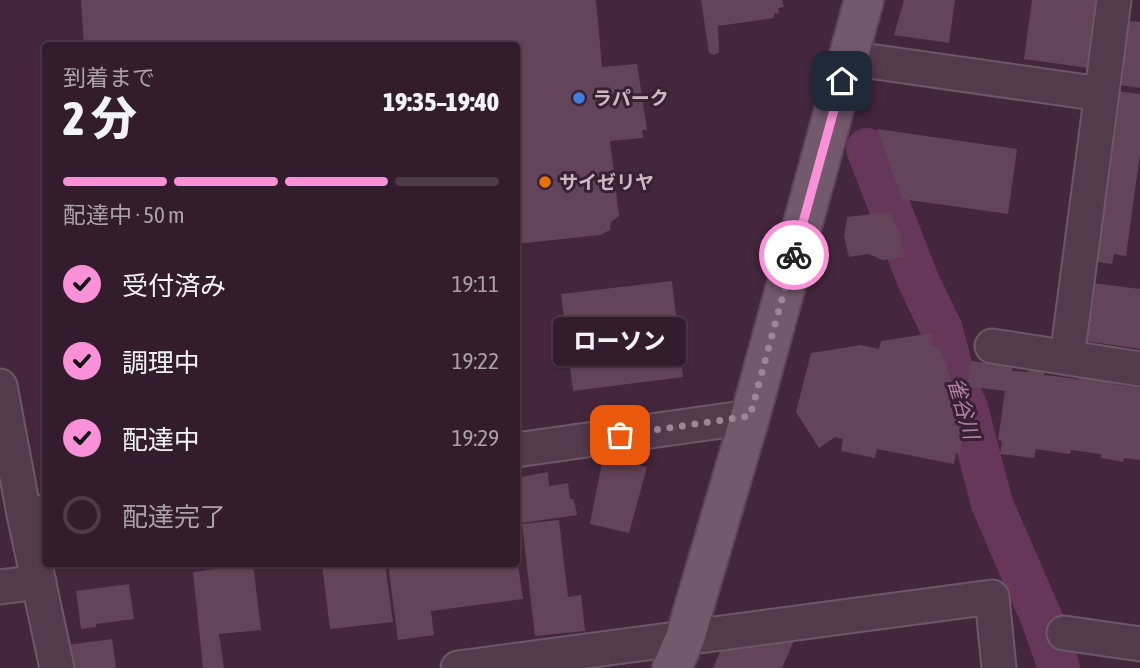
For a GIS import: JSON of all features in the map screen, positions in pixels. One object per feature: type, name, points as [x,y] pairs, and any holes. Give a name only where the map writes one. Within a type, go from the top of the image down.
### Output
[{"type":"main road","points":[[679,653],[750,416],[864,0]]},
{"type":"street","points":[[1067,358],[1114,0]]},
{"type":"street","points":[[848,58],[1101,94]]},
{"type":"street","points":[[992,346],[1140,369]]},
{"type":"street","points":[[0,386],[35,513],[38,582],[57,668]]},
{"type":"street","points":[[520,449],[750,416]]},
{"type":"street","points":[[0,587],[38,582]]},
{"type":"street","points":[[458,668],[679,653],[992,597],[999,668]]},
{"type":"street","points":[[1065,633],[1140,644]]},
{"type":"building","name":"ラパーク","points":[[81,0],[596,0],[602,67],[637,64],[647,130],[642,130],[643,138],[610,141],[619,216],[611,222],[610,230],[600,235],[520,244],[520,42],[84,42]]},
{"type":"building","points":[[701,0],[782,0],[784,7],[778,8],[779,13],[774,14],[774,18],[718,26],[719,52],[714,55],[709,53]]},
{"type":"building","points":[[904,0],[955,0],[949,43],[894,35]]},
{"type":"building","points":[[1032,0],[1105,0],[1096,69],[1024,59]]},
{"type":"building","points":[[1129,21],[1140,22],[1140,88],[1120,85]]},
{"type":"building","points":[[1116,91],[1140,94],[1140,154],[1126,256],[1114,254],[1112,264],[1089,261]]},
{"type":"building","points":[[877,129],[1017,149],[1008,214],[902,199]]},
{"type":"building","points":[[890,212],[901,236],[904,257],[883,260],[868,254],[849,257],[844,237],[847,217]]},
{"type":"building","points":[[672,281],[683,377],[573,391],[561,294]]},
{"type":"building","points":[[1093,283],[1140,289],[1140,349],[1085,341]]},
{"type":"building","points":[[933,333],[931,346],[940,348],[956,393],[964,432],[960,453],[956,453],[954,464],[877,449],[875,458],[841,451],[843,439],[835,437],[819,448],[796,412],[811,353],[861,345],[879,349],[881,341]]},
{"type":"building","points":[[971,361],[1013,366],[1012,371],[1028,372],[1029,369],[1045,371],[1044,375],[1115,380],[1114,384],[1140,388],[1140,460],[1124,458],[1123,462],[1101,458],[1101,454],[1071,450],[1070,454],[1036,449],[1034,458],[1000,454],[1002,441],[998,440],[1005,391],[967,386]]},
{"type":"building","points":[[603,457],[647,467],[629,533],[590,524]]},
{"type":"building","points":[[548,472],[549,486],[568,483],[570,499],[573,499],[577,515],[522,523],[520,477]]},
{"type":"building","points":[[559,520],[568,597],[581,595],[585,631],[535,636],[522,524]]},
{"type":"building","points":[[253,567],[261,630],[219,634],[224,668],[203,668],[193,572]]},
{"type":"building","points":[[322,567],[385,567],[393,622],[330,629]]},
{"type":"building","points":[[388,567],[518,567],[523,599],[431,611],[434,635],[398,640]]},
{"type":"building","points":[[129,584],[134,619],[96,624],[96,627],[81,629],[76,591]]},
{"type":"building","points":[[796,636],[782,668],[713,668],[723,645]]},
{"type":"building","points":[[112,639],[116,668],[74,668],[74,664],[70,665],[67,645]]},
{"type":"waterway","name":"雀谷川","points":[[867,149],[918,280],[942,330],[956,384],[967,408],[992,504],[1042,619],[1059,668]]},
{"type":"way so far","points":[[620,435],[750,416],[794,255]]},
{"type":"place","name":"ラパーク","points":[[579,98]]},
{"type":"place","name":"サイゼリヤ","points":[[545,182]]},
{"type":"place","name":"ローソン","points":[[620,435]]},
{"type":"route","points":[[794,255],[842,81]]}]
